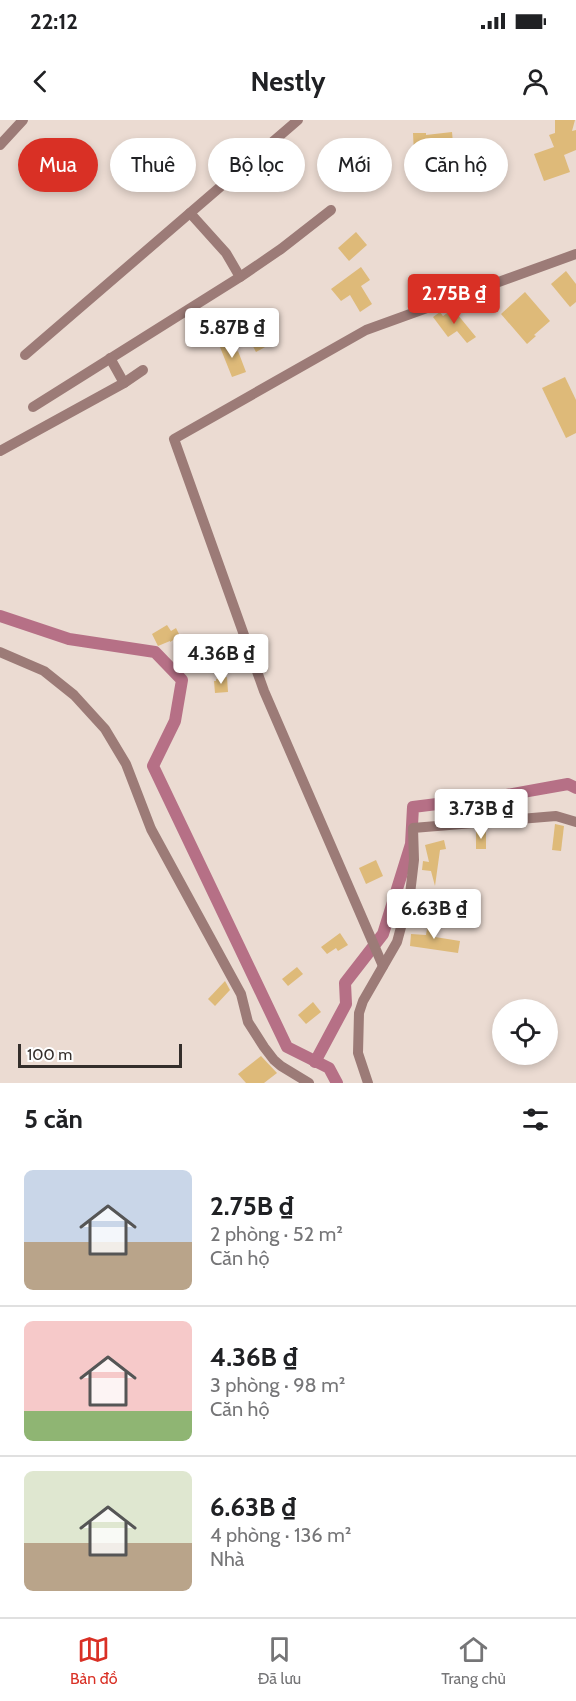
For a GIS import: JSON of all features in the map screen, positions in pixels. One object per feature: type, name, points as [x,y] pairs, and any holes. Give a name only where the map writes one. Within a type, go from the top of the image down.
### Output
[{"type":"street","points":[[0,146],[23,120]]},
{"type":"street","points":[[25,355],[298,120]]},
{"type":"street","points":[[33,407],[240,277],[332,210]]},
{"type":"street","points":[[190,213],[226,253],[240,277]]},
{"type":"street","points":[[383,966],[264,691],[174,439],[366,330],[576,254]]},
{"type":"street","points":[[110,358],[124,383]]},
{"type":"street","points":[[0,451],[124,383],[143,370]]},
{"type":"street","points":[[0,652],[44,671],[74,695],[105,729],[126,764],[151,829],[241,994],[249,1022],[274,1060],[295,1076],[309,1083]]},
{"type":"street","points":[[368,1083],[358,1053],[359,1013],[363,1001],[397,942],[410,894],[414,860],[413,828],[556,816],[576,822]]},
{"type":"building","points":[[555,120],[575,120],[572,131],[576,130],[576,150],[564,155],[570,172],[544,181],[534,154],[554,147],[549,135],[555,133]]},
{"type":"building","points":[[452,132],[453,138],[413,138],[413,133],[426,133],[426,135]]},
{"type":"building","points":[[356,232],[367,245],[349,261],[338,248]]},
{"type":"building","points":[[361,267],[370,280],[361,286],[372,304],[360,312],[350,295],[341,301],[331,289]]},
{"type":"building","points":[[566,271],[576,284],[576,302],[570,307],[551,284]]},
{"type":"building","points":[[525,292],[550,321],[527,344],[501,314]]},
{"type":"building","points":[[453,309],[476,337],[467,343],[457,331],[448,337],[433,317],[440,312],[443,316]]},
{"type":"building","points":[[257,327],[267,346],[256,352],[246,333]]},
{"type":"building","points":[[226,339],[233,353],[238,351],[246,372],[232,377],[218,342]]},
{"type":"building","points":[[565,377],[576,400],[576,433],[566,438],[542,388]]},
{"type":"building","points":[[167,625],[171,631],[176,628],[180,636],[158,646],[152,634]]},
{"type":"building","points":[[227,677],[228,692],[215,693],[214,681]]},
{"type":"building","points":[[555,824],[564,826],[561,851],[552,850]]},
{"type":"building","points":[[486,830],[486,849],[476,849],[476,831]]},
{"type":"building","points":[[444,840],[446,849],[440,850],[435,886],[431,871],[422,870],[423,861],[429,862],[425,845]]},
{"type":"building","points":[[376,860],[383,876],[366,884],[359,868]]},
{"type":"building","points":[[429,917],[437,918],[435,937],[460,941],[458,953],[410,946],[411,934],[426,935]]},
{"type":"building","points":[[340,933],[348,945],[338,951],[336,948],[327,954],[321,947]]},
{"type":"building","points":[[297,967],[303,974],[288,986],[282,979]]},
{"type":"building","points":[[225,981],[230,990],[215,1006],[208,999]]},
{"type":"building","points":[[313,1002],[321,1012],[306,1024],[298,1015]]},
{"type":"building","points":[[261,1056],[277,1073],[264,1083],[246,1083],[238,1074]]},
{"type":"waterway","points":[[0,616],[69,639],[155,652],[182,680],[175,721],[153,766],[287,1047],[329,1068],[337,1083]]},
{"type":"waterway","points":[[315,1062],[346,1004],[345,983],[383,934],[411,844],[413,807],[501,796],[568,784],[576,788]]}]
